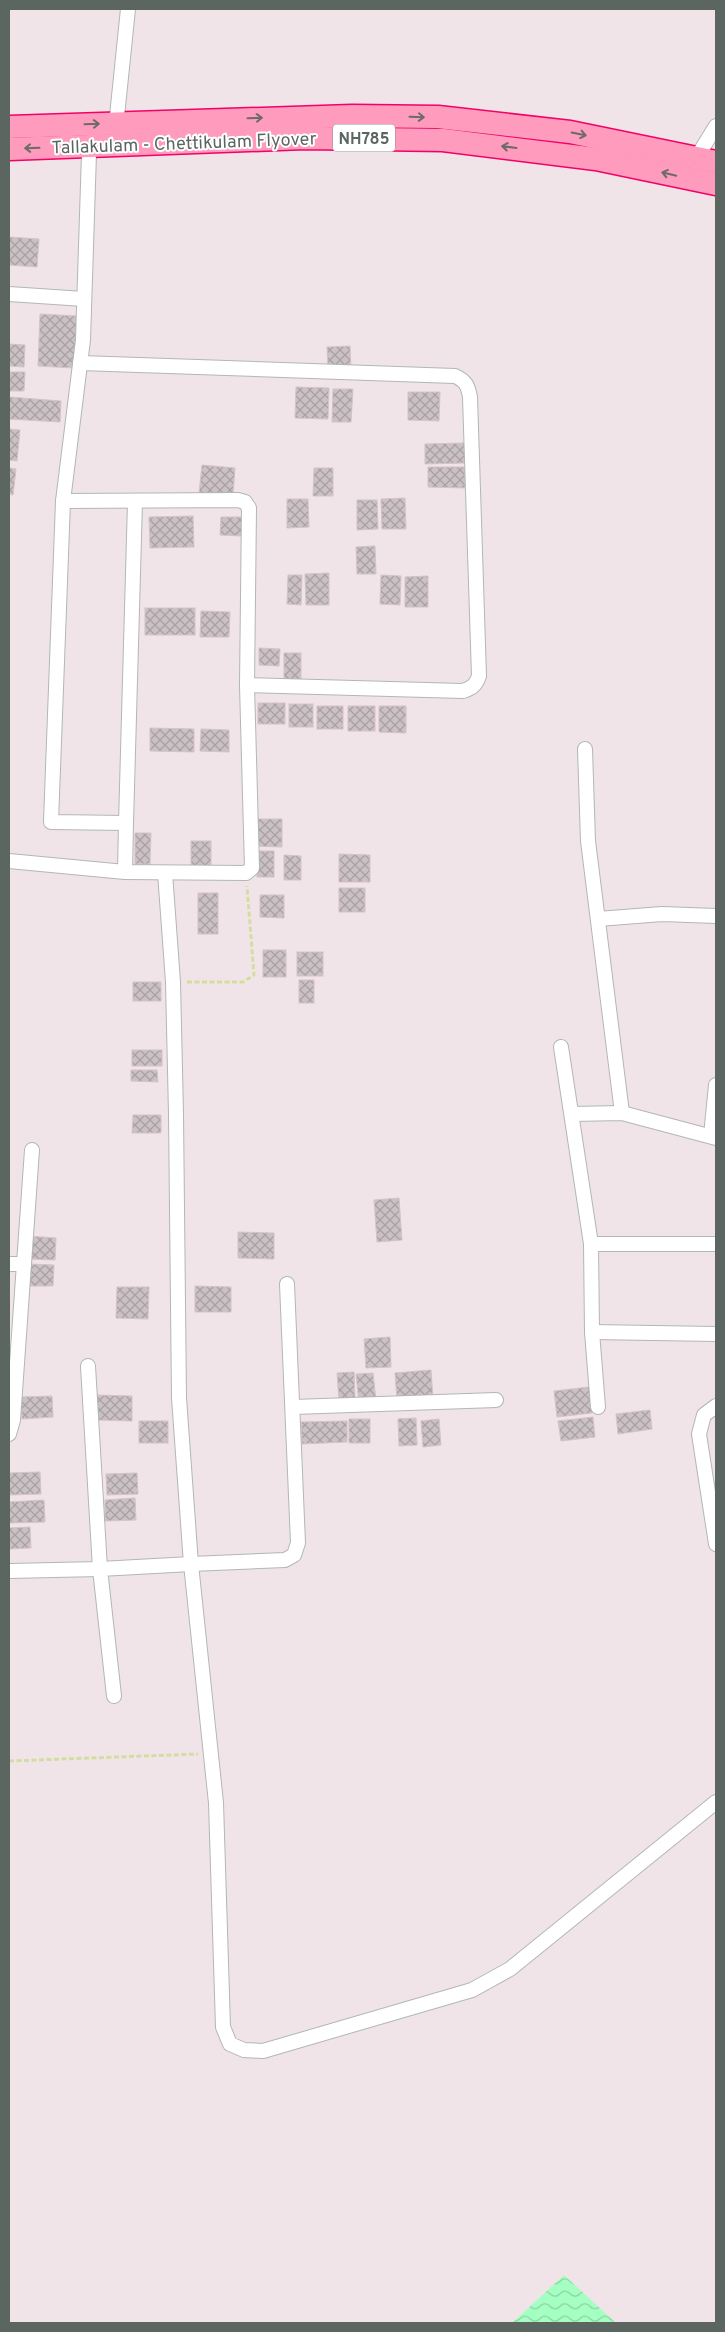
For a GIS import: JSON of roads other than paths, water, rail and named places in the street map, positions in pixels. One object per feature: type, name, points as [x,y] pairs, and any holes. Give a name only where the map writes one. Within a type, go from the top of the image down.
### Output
[{"type":"highway","name":"Tallakulam - Chettikulam Flyover","points":[[9,126],[344,116],[438,118],[570,132],[708,157]]},
{"type":"highway","name":"Tallakulam - Chettikulam Flyover","points":[[9,149],[315,138],[443,140],[596,159],[716,184]]},
{"type":"street","points":[[117,116],[128,9]]},
{"type":"street","points":[[708,157],[716,126]]},
{"type":"street","points":[[89,153],[80,363],[63,501],[51,822],[126,823]]},
{"type":"street","points":[[9,294],[84,300]]},
{"type":"street","points":[[80,363],[455,376],[468,386],[470,397],[479,676],[476,683],[472,688],[463,691],[247,685]]},
{"type":"street","points":[[9,861],[125,872],[246,873],[252,868],[247,685],[249,508],[245,502],[238,500],[63,501]]},
{"type":"street","points":[[125,872],[135,502]]},
{"type":"street","points":[[585,749],[588,841],[622,1113]]},
{"type":"street","points":[[165,873],[172,982],[176,1114],[179,1398],[191,1564],[216,1804],[223,2027],[230,2044],[244,2050],[263,2051],[472,1990],[510,1969],[716,1802]]},
{"type":"street","points":[[598,919],[662,914],[716,916]]},
{"type":"street","points":[[561,1047],[591,1244],[592,1332],[598,1407]]},
{"type":"street","points":[[572,1114],[622,1113],[713,1137],[716,1085]]},
{"type":"street","points":[[9,1434],[13,1420],[32,1150]]},
{"type":"street","points":[[591,1244],[716,1244]]},
{"type":"street","points":[[9,1264],[24,1264]]},
{"type":"street","points":[[9,1571],[273,1562],[286,1560],[294,1555],[298,1543],[288,1284]]},
{"type":"street","points":[[592,1332],[716,1334]]},
{"type":"street","points":[[88,1366],[100,1568],[114,1696]]},
{"type":"street","points":[[294,1407],[496,1400]]},
{"type":"street","points":[[716,1406],[704,1415],[699,1434],[716,1544]]},
{"type":"water","points":[[564,2275],[616,2323],[512,2323]]}]
